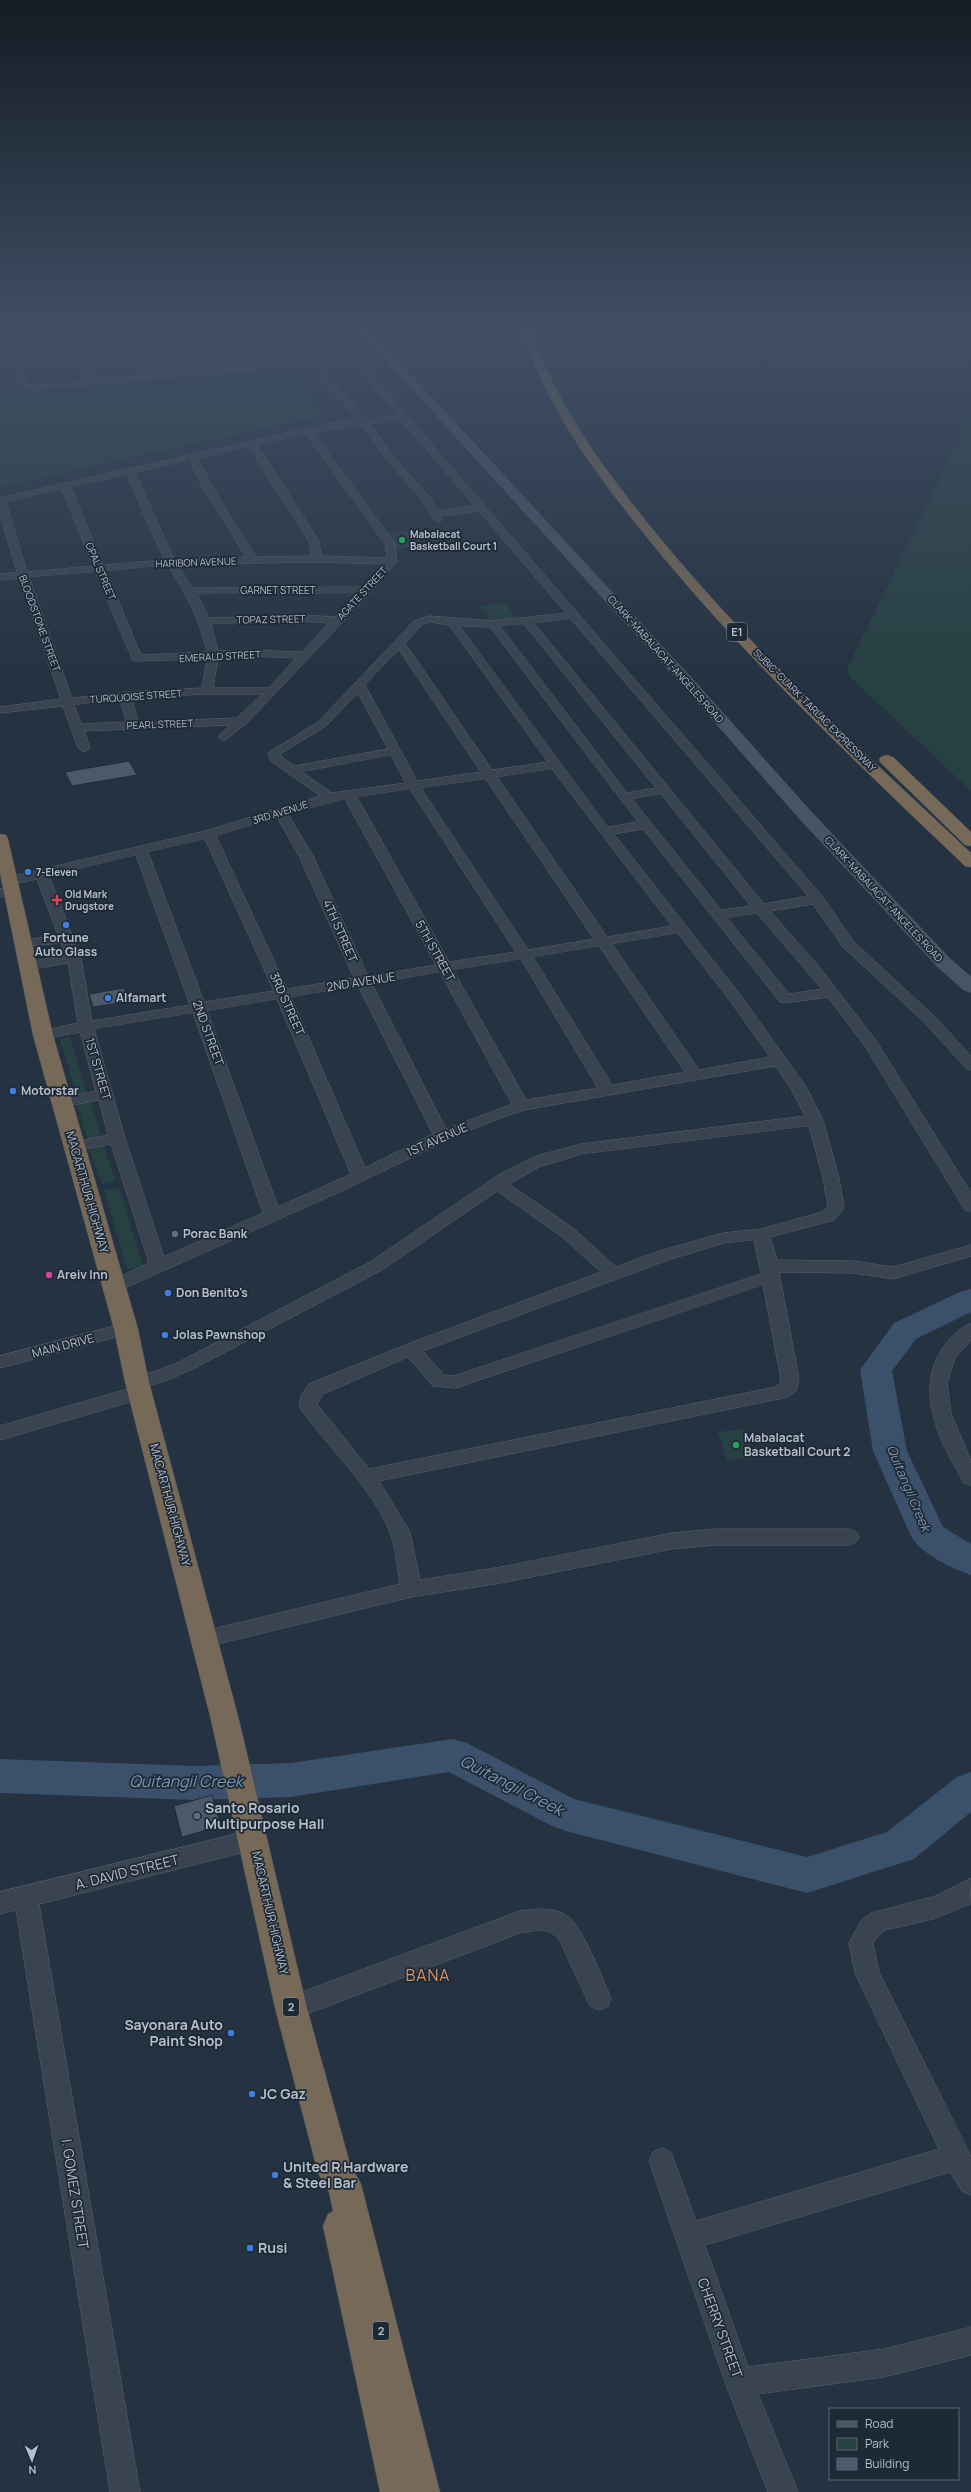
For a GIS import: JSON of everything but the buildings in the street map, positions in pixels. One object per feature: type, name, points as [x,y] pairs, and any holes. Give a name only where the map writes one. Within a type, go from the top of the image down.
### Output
[{"type":"highway","name":"SUBIC-CLARK-TARLAC EXPRESSWAY","points":[[584,445],[596,464],[654,540],[767,662],[971,862]]},
{"type":"highway","name":"E1","points":[[602,445],[633,493],[669,538],[742,618]]},
{"type":"highway","name":"SUBIC-CLARK-TARLAC EXPRESSWAY","points":[[875,749],[971,841]]},
{"type":"highway","name":"MACARTHUR HIGHWAY","points":[[0,839],[8,888],[24,944],[43,1035],[126,1329],[138,1387],[205,1640],[247,1807],[291,2008],[335,2173],[344,2184],[421,2492]]},
{"type":"highway","name":"MACARTHUR HIGHWAY","points":[[335,2173],[331,2188],[399,2492]]},
{"type":"main road","name":"CLARK-MABALACAT-ANGELES ROAD","points":[[470,445],[691,686],[806,816],[944,963],[971,986]]},
{"type":"street","points":[[65,485],[246,445]]},
{"type":"street","points":[[253,445],[314,541],[316,559]]},
{"type":"street","name":"AGATE STREET","points":[[224,737],[243,721],[272,691],[337,620],[367,590],[392,561],[390,544],[318,445]]},
{"type":"street","points":[[381,445],[437,516],[482,508]]},
{"type":"street","points":[[428,445],[572,611],[572,616],[615,663],[817,899],[848,944],[929,1020],[971,1065]]},
{"type":"street","points":[[192,456],[208,488],[252,560]]},
{"type":"street","points":[[129,471],[139,489],[170,562],[190,591],[205,621],[213,655],[207,691]]},
{"type":"street","name":"BLOODSTONE STREET","points":[[65,485],[5,499],[1,502],[23,575],[84,748]]},
{"type":"street","name":"OPAL STREET","points":[[65,485],[136,657]]},
{"type":"street","name":"HARIBON AVENUE","points":[[0,577],[170,562],[316,559],[392,561]]},
{"type":"street","name":"GARNET STREET","points":[[190,591],[367,590]]},
{"type":"street","points":[[330,797],[275,758],[274,753],[322,724],[400,644],[418,623],[425,620],[493,624],[572,616]]},
{"type":"street","name":"TOPAZ STREET","points":[[205,621],[303,618],[337,620]]},
{"type":"street","points":[[527,621],[666,790],[760,908],[831,992],[872,1045],[971,1206]]},
{"type":"street","points":[[411,1589],[398,1527],[366,1477],[323,1426],[308,1405],[310,1396],[316,1389],[411,1349],[690,1247],[723,1238],[761,1234],[828,1216],[836,1208],[831,1178],[815,1120],[798,1086],[781,1060],[736,999],[680,929],[555,765],[452,622]]},
{"type":"street","points":[[493,624],[624,797],[785,999],[831,992]]},
{"type":"street","points":[[400,644],[490,774],[602,943],[695,1076]]},
{"type":"street","name":"EMERALD STREET","points":[[136,657],[142,660],[250,653],[306,655]]},
{"type":"street","points":[[360,686],[413,785],[525,955],[608,1091]]},
{"type":"street","name":"TURQUOISE STREET","points":[[0,710],[125,694],[207,691],[272,691]]},
{"type":"street","points":[[125,694],[133,725]]},
{"type":"street","name":"PEARL STREET","points":[[76,728],[243,721]]},
{"type":"street","points":[[291,770],[396,751]]},
{"type":"street","name":"3RD AVENUE","points":[[8,888],[41,873],[209,834],[330,797],[555,765]]},
{"type":"street","points":[[624,797],[666,790]]},
{"type":"street","name":"5TH STREET","points":[[349,794],[444,969],[522,1106]]},
{"type":"street","name":"4TH STREET","points":[[280,812],[290,826],[306,856],[363,981],[442,1136]]},
{"type":"street","points":[[606,831],[646,825]]},
{"type":"street","name":"3RD STREET","points":[[209,834],[283,995],[360,1176]]},
{"type":"street","name":"2ND STREET","points":[[141,851],[199,1008],[272,1215]]},
{"type":"street","name":"1ST STREET","points":[[41,873],[74,958],[86,1026],[117,1138],[158,1265]]},
{"type":"street","points":[[718,915],[817,899]]},
{"type":"street","name":"2ND AVENUE","points":[[43,1035],[86,1026],[444,969],[680,929]]},
{"type":"street","points":[[24,944],[66,938]]},
{"type":"street","points":[[28,966],[74,958]]},
{"type":"street","name":"1ST AVENUE","points":[[114,1286],[158,1265],[360,1176],[442,1136],[501,1112],[522,1106],[781,1060]]},
{"type":"street","points":[[62,1102],[105,1094]]},
{"type":"street","points":[[0,1433],[138,1387],[187,1365],[376,1266],[525,1165],[550,1155],[581,1149],[815,1120]]},
{"type":"street","points":[[75,1146],[117,1138]]},
{"type":"street","points":[[498,1184],[567,1232],[614,1274]]},
{"type":"street","points":[[366,1477],[782,1392],[789,1386],[790,1379],[770,1271],[761,1234]]},
{"type":"street","points":[[411,1349],[439,1381],[455,1382],[690,1302],[770,1271],[854,1267],[893,1273],[971,1250]]},
{"type":"street","name":"MAIN DRIVE","points":[[0,1362],[126,1329]]},
{"type":"street","points":[[971,1330],[958,1339],[946,1358],[937,1379],[938,1405],[971,1478]]},
{"type":"street","points":[[205,1640],[411,1589],[524,1571],[672,1541],[716,1537],[848,1538]]},
{"type":"street","name":"A. DAVID STREET","points":[[0,1904],[253,1840]]},
{"type":"street","points":[[971,1890],[962,1897],[933,1908],[879,1921],[869,1929],[861,1943],[867,1973],[956,2157],[971,2182]]},
{"type":"street","name":"I. GOMEZ STREET","points":[[26,1897],[125,2492]]},
{"type":"street","points":[[291,2008],[520,1922],[555,1920],[562,1924],[568,1934],[599,1998]]},
{"type":"street","points":[[688,2237],[956,2157]]},
{"type":"street","name":"CHERRY STREET","points":[[662,2161],[739,2382],[783,2492]]},
{"type":"street","points":[[739,2382],[884,2363],[971,2340]]},
{"type":"green space","points":[[0,445],[188,445],[0,487]]},
{"type":"green space","points":[[957,445],[971,445],[971,791],[851,678],[847,669]]},
{"type":"green space","name":"Mabalacat Basketball Court 1","points":[[411,531],[418,547],[393,548],[386,532]]},
{"type":"green space","points":[[505,603],[518,620],[493,623],[480,606]]},
{"type":"green space","points":[[70,1037],[87,1094],[77,1096],[60,1039]]},
{"type":"green space","points":[[90,1099],[101,1137],[88,1140],[76,1102]]},
{"type":"green space","points":[[103,1144],[116,1181],[102,1184],[89,1147]]},
{"type":"green space","points":[[119,1188],[143,1266],[127,1269],[104,1190]]},
{"type":"green space","name":"Mabalacat Basketball Court 2","points":[[744,1429],[754,1458],[727,1460],[718,1432]]},
{"type":"waterway","name":"Quitangil Creek","points":[[971,1299],[905,1331],[876,1370],[890,1451],[929,1536],[971,1561]]},
{"type":"waterway","name":"Quitangil Creek","points":[[0,1776],[196,1783],[291,1780],[453,1755],[566,1814],[807,1875],[900,1846],[971,1789]]},
{"type":"place","name":"Mabalacat Basketball Court 1","points":[[402,540]]},
{"type":"place","name":"7-Eleven","points":[[28,872]]},
{"type":"place","name":"Old Mark Drugstore","points":[[57,900]]},
{"type":"place","name":"Fortune Auto Glass","points":[[66,925]]},
{"type":"place","name":"Alfamart","points":[[108,998]]},
{"type":"place","name":"Motorstar","points":[[13,1091]]},
{"type":"place","name":"Porac Bank","points":[[175,1234]]},
{"type":"place","name":"Areiv Inn","points":[[49,1275]]},
{"type":"place","name":"Don Benito's","points":[[168,1293]]},
{"type":"place","name":"Jolas Pawnshop","points":[[165,1335]]},
{"type":"place","name":"Mabalacat Basketball Court 2","points":[[736,1445]]},
{"type":"place","name":"Santo Rosario Multipurpose Hall","points":[[197,1816]]},
{"type":"place","name":"Sayonara Auto Paint Shop","points":[[231,2033]]},
{"type":"place","name":"JC Gaz","points":[[252,2094]]},
{"type":"place","name":"United R Hardware & Steel Bar","points":[[275,2175]]},
{"type":"place","name":"Rusi","points":[[250,2248]]},
{"type":"district","name":"BANA","points":[[428,1975]]}]
